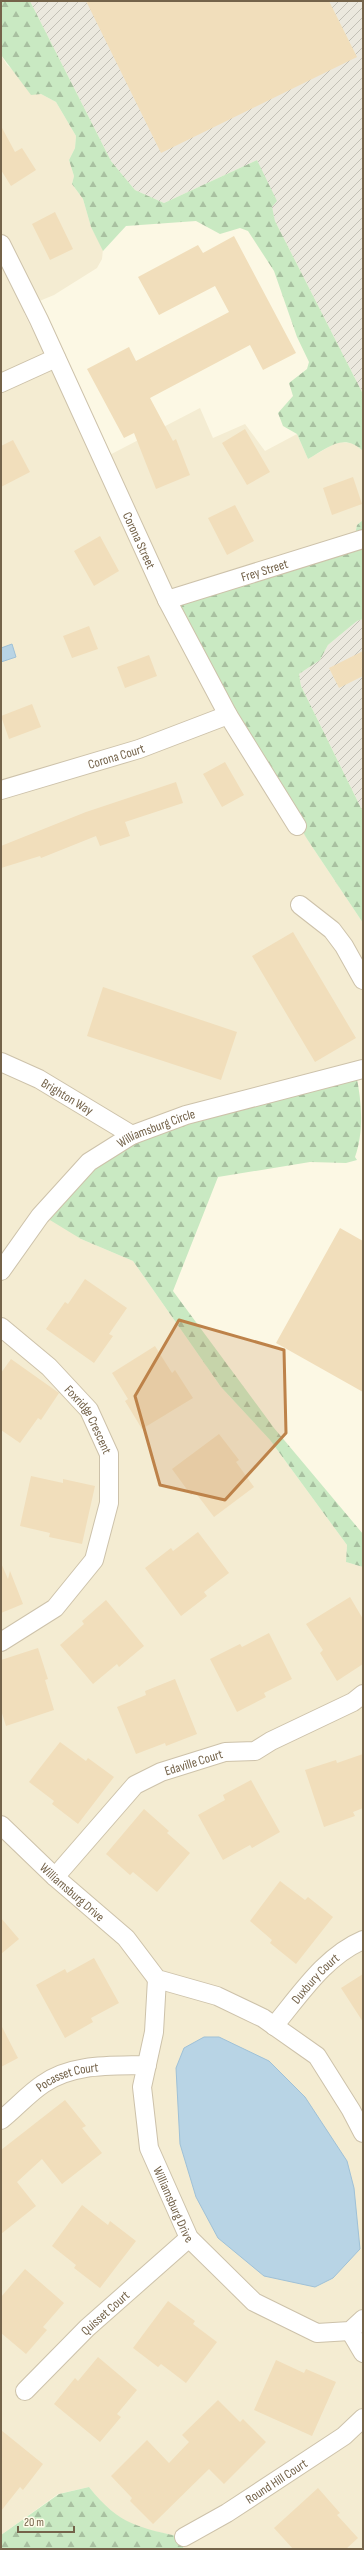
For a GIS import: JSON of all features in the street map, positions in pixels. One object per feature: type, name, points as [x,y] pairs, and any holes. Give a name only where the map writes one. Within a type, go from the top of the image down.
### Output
[{"type":"street","name":"Corona Street","points":[[1,244],[56,358],[167,600],[228,715],[297,826]]},
{"type":"street","points":[[1,384],[56,358]]},
{"type":"street","name":"Frey Street","points":[[167,600],[363,539]]},
{"type":"street","name":"Corona Court","points":[[1,790],[139,749],[228,715]]},
{"type":"street","points":[[300,905],[332,930],[344,946],[363,980]]},
{"type":"street","name":"Brighton Way","points":[[1,1062],[39,1079],[132,1135]]},
{"type":"street","name":"Williamsburg Circle","points":[[1,1271],[40,1216],[89,1162],[132,1135],[186,1115],[363,1069]]},
{"type":"street","name":"Foxridge Crescent","points":[[1,1327],[49,1367],[89,1410],[109,1454],[109,1503],[94,1560],[55,1608],[1,1642]]},
{"type":"street","name":"Edaville Court","points":[[55,1878],[135,1785],[161,1772],[225,1752],[255,1751],[271,1741],[353,1702],[363,1694]]},
{"type":"street","name":"Williamsburg Drive","points":[[1,1825],[55,1878],[126,1938],[157,1979],[154,2032],[142,2087],[149,2148],[189,2238],[254,2302],[317,2333],[350,2331]]},
{"type":"street","name":"Duxbury Court","points":[[274,2026],[321,1970],[345,1948],[363,1940]]},
{"type":"street","points":[[157,1979],[217,1996],[263,2018],[317,2056],[351,2110],[363,2133]]},
{"type":"street","name":"Pocasset Court","points":[[1,2120],[42,2084],[62,2073],[96,2067],[147,2065]]},
{"type":"street","name":"Quisset Court","points":[[25,2391],[87,2328],[189,2238]]},
{"type":"street","points":[[363,2319],[350,2331],[363,2353]]},
{"type":"street","name":"Round Hill Court","points":[[184,2537],[227,2513],[344,2436],[363,2418]]},
{"type":"highlighted area","points":[[179,1320],[284,1350],[286,1433],[225,1500],[160,1485],[135,1396]]},
{"type":"shaded area","points":[[30,1],[363,1],[363,394],[275,221],[257,160],[164,203],[135,190],[111,161]]},
{"type":"shaded area","points":[[1,55],[7,65],[41,94],[56,102],[76,136],[75,148],[69,160],[74,176],[72,184],[83,199],[91,227],[103,249],[102,259],[97,268],[54,295],[25,307],[24,313],[98,461],[200,408],[213,438],[245,424],[265,451],[297,434],[308,459],[337,442],[354,443],[363,451],[363,520],[357,525],[354,539],[170,602],[307,839],[363,923],[363,1073],[81,1239],[133,1261],[221,1387],[270,1440],[347,1545],[346,1562],[363,1567],[363,2549],[183,2549],[185,2538],[136,2527],[106,2509],[89,2487],[58,2494],[1,2535]]},
{"type":"shaded area","points":[[363,619],[363,812],[301,686],[299,674],[320,660],[328,645],[357,621]]},
{"type":"green space","points":[[1,1],[30,1],[111,161],[135,190],[164,203],[257,160],[277,201],[272,207],[275,221],[363,394],[363,451],[356,445],[342,442],[329,447],[308,459],[297,434],[283,426],[278,413],[293,396],[289,383],[307,369],[309,362],[297,337],[274,271],[248,231],[240,228],[220,234],[196,221],[126,226],[103,251],[91,227],[83,199],[72,184],[74,176],[69,160],[75,148],[76,136],[56,102],[41,94],[31,95],[1,55]]},
{"type":"green space","points":[[363,520],[363,619],[357,621],[328,645],[320,660],[299,674],[301,686],[363,812],[363,923],[307,839],[170,602],[354,539],[357,525]]},
{"type":"green space","points":[[356,1074],[361,1106],[360,1137],[355,1157],[357,1160],[346,1163],[310,1162],[218,1177],[173,1291],[274,1428],[363,1534],[363,1567],[346,1562],[347,1545],[270,1440],[221,1387],[133,1261],[81,1239],[45,1217],[121,1143]]},
{"type":"green space","points":[[89,2487],[111,2510],[131,2523],[155,2531],[185,2538],[183,2549],[1,2549],[1,2535],[59,2494]]},
{"type":"water","points":[[12,644],[16,657],[1,662],[1,648]]},
{"type":"water","points":[[204,2037],[219,2037],[269,2061],[305,2097],[347,2161],[354,2188],[360,2249],[333,2278],[315,2287],[264,2276],[218,2238],[196,2197],[180,2144],[176,2068],[184,2048]]},
{"type":"building","points":[[86,1],[329,1],[357,57],[161,153]]},
{"type":"building","points":[[1,126],[15,152],[22,148],[36,170],[11,186],[1,170]]},
{"type":"building","points":[[55,212],[73,249],[50,260],[32,224]]},
{"type":"building","points":[[234,236],[296,353],[263,370],[250,345],[150,398],[173,441],[176,439],[190,475],[156,489],[134,433],[124,438],[87,369],[129,347],[136,361],[229,312],[215,286],[159,315],[138,277],[198,245],[203,253]]},
{"type":"building","points":[[245,429],[270,472],[247,485],[222,443]]},
{"type":"building","points":[[13,440],[30,472],[1,487],[1,446]]},
{"type":"building","points":[[353,477],[362,504],[332,515],[323,488]]},
{"type":"building","points":[[235,505],[254,541],[227,555],[208,518]]},
{"type":"building","points":[[100,536],[119,571],[94,586],[74,551]]},
{"type":"building","points":[[89,626],[98,649],[72,658],[63,636]]},
{"type":"building","points":[[363,651],[363,676],[339,688],[329,668]]},
{"type":"building","points":[[149,655],[157,676],[125,688],[117,667]]},
{"type":"building","points":[[32,704],[41,727],[9,739],[1,716]]},
{"type":"building","points":[[225,762],[244,795],[222,807],[203,774]]},
{"type":"building","points":[[176,782],[183,803],[125,822],[130,836],[100,846],[96,836],[41,858],[40,856],[1,868],[1,846],[86,812]]},
{"type":"building","points":[[293,932],[356,1038],[315,1062],[252,956]]},
{"type":"building","points":[[103,987],[237,1032],[221,1080],[87,1036]]},
{"type":"building","points":[[340,1228],[363,1241],[363,1392],[276,1343]]},
{"type":"building","points":[[85,1279],[127,1308],[109,1334],[113,1336],[94,1363],[46,1329],[65,1302],[68,1304]]},
{"type":"building","points":[[155,1346],[172,1373],[175,1370],[193,1398],[142,1429],[125,1401],[128,1399],[112,1373]]},
{"type":"building","points":[[11,1359],[59,1393],[41,1420],[38,1418],[20,1443],[1,1430],[1,1373]]},
{"type":"building","points":[[219,1434],[239,1460],[236,1462],[254,1487],[214,1517],[195,1492],[191,1495],[172,1469]]},
{"type":"building","points":[[31,1476],[63,1483],[63,1479],[95,1486],[82,1544],[49,1537],[50,1533],[20,1526]]},
{"type":"building","points":[[198,1532],[229,1573],[204,1592],[207,1596],[181,1616],[145,1568],[171,1548],[173,1551]]},
{"type":"building","points":[[1,1563],[8,1579],[10,1571],[23,1604],[1,1613]]},
{"type":"building","points":[[350,1597],[363,1619],[363,1664],[337,1681],[320,1653],[323,1650],[306,1624]]},
{"type":"building","points":[[106,1600],[144,1646],[119,1667],[117,1664],[93,1684],[60,1645],[84,1624],[82,1621]]},
{"type":"building","points":[[269,1633],[292,1679],[264,1693],[266,1697],[237,1712],[210,1659],[240,1644],[242,1647]]},
{"type":"building","points":[[38,1648],[48,1679],[45,1680],[54,1710],[6,1726],[1,1710],[1,1660]]},
{"type":"building","points":[[175,1679],[197,1734],[166,1746],[165,1743],[136,1754],[117,1707],[146,1695],[145,1691]]},
{"type":"building","points":[[60,1742],[86,1761],[88,1758],[114,1777],[78,1824],[52,1804],[54,1801],[29,1782]]},
{"type":"building","points":[[363,1754],[363,1808],[353,1812],[355,1816],[324,1827],[305,1770],[336,1760],[337,1763]]},
{"type":"building","points":[[251,1780],[280,1832],[252,1848],[250,1845],[223,1860],[198,1815],[225,1800],[223,1795]]},
{"type":"building","points":[[144,1809],[169,1831],[167,1833],[190,1853],[157,1892],[133,1872],[130,1875],[106,1854]]},
{"type":"building","points":[[280,1881],[305,1900],[308,1897],[333,1917],[296,1964],[270,1943],[272,1940],[250,1921]]},
{"type":"building","points":[[1,1918],[19,1939],[1,1954]]},
{"type":"building","points":[[94,1958],[119,2003],[91,2018],[93,2022],[65,2038],[36,1985],[65,1969],[67,1973]]},
{"type":"building","points":[[363,1974],[363,2022],[341,1988]]},
{"type":"building","points":[[1,2025],[18,2058],[1,2067]]},
{"type":"building","points":[[65,2100],[86,2126],[82,2128],[102,2153],[62,2184],[42,2159],[17,2182],[36,2206],[1,2234],[1,2150]]},
{"type":"building","points":[[82,2205],[108,2225],[110,2221],[136,2241],[100,2288],[74,2268],[76,2265],[52,2246]]},
{"type":"building","points":[[25,2269],[64,2303],[43,2327],[47,2330],[26,2354],[1,2333],[1,2297]]},
{"type":"building","points":[[168,2301],[195,2321],[193,2324],[217,2342],[186,2383],[161,2364],[158,2367],[133,2348]]},
{"type":"building","points":[[98,2357],[137,2390],[117,2414],[121,2417],[100,2442],[54,2404],[75,2378],[78,2381]]},
{"type":"building","points":[[276,2360],[304,2373],[306,2369],[336,2382],[312,2436],[254,2410]]},
{"type":"building","points":[[218,2400],[240,2422],[243,2419],[266,2442],[224,2484],[209,2469],[153,2524],[130,2501],[132,2498],[111,2476],[147,2440],[169,2463],[189,2442],[182,2435]]},
{"type":"building","points":[[1,2430],[43,2464],[23,2490],[20,2487],[1,2511]]},
{"type":"building","points":[[318,2488],[340,2513],[337,2515],[358,2538],[346,2549],[293,2549],[274,2528]]}]
